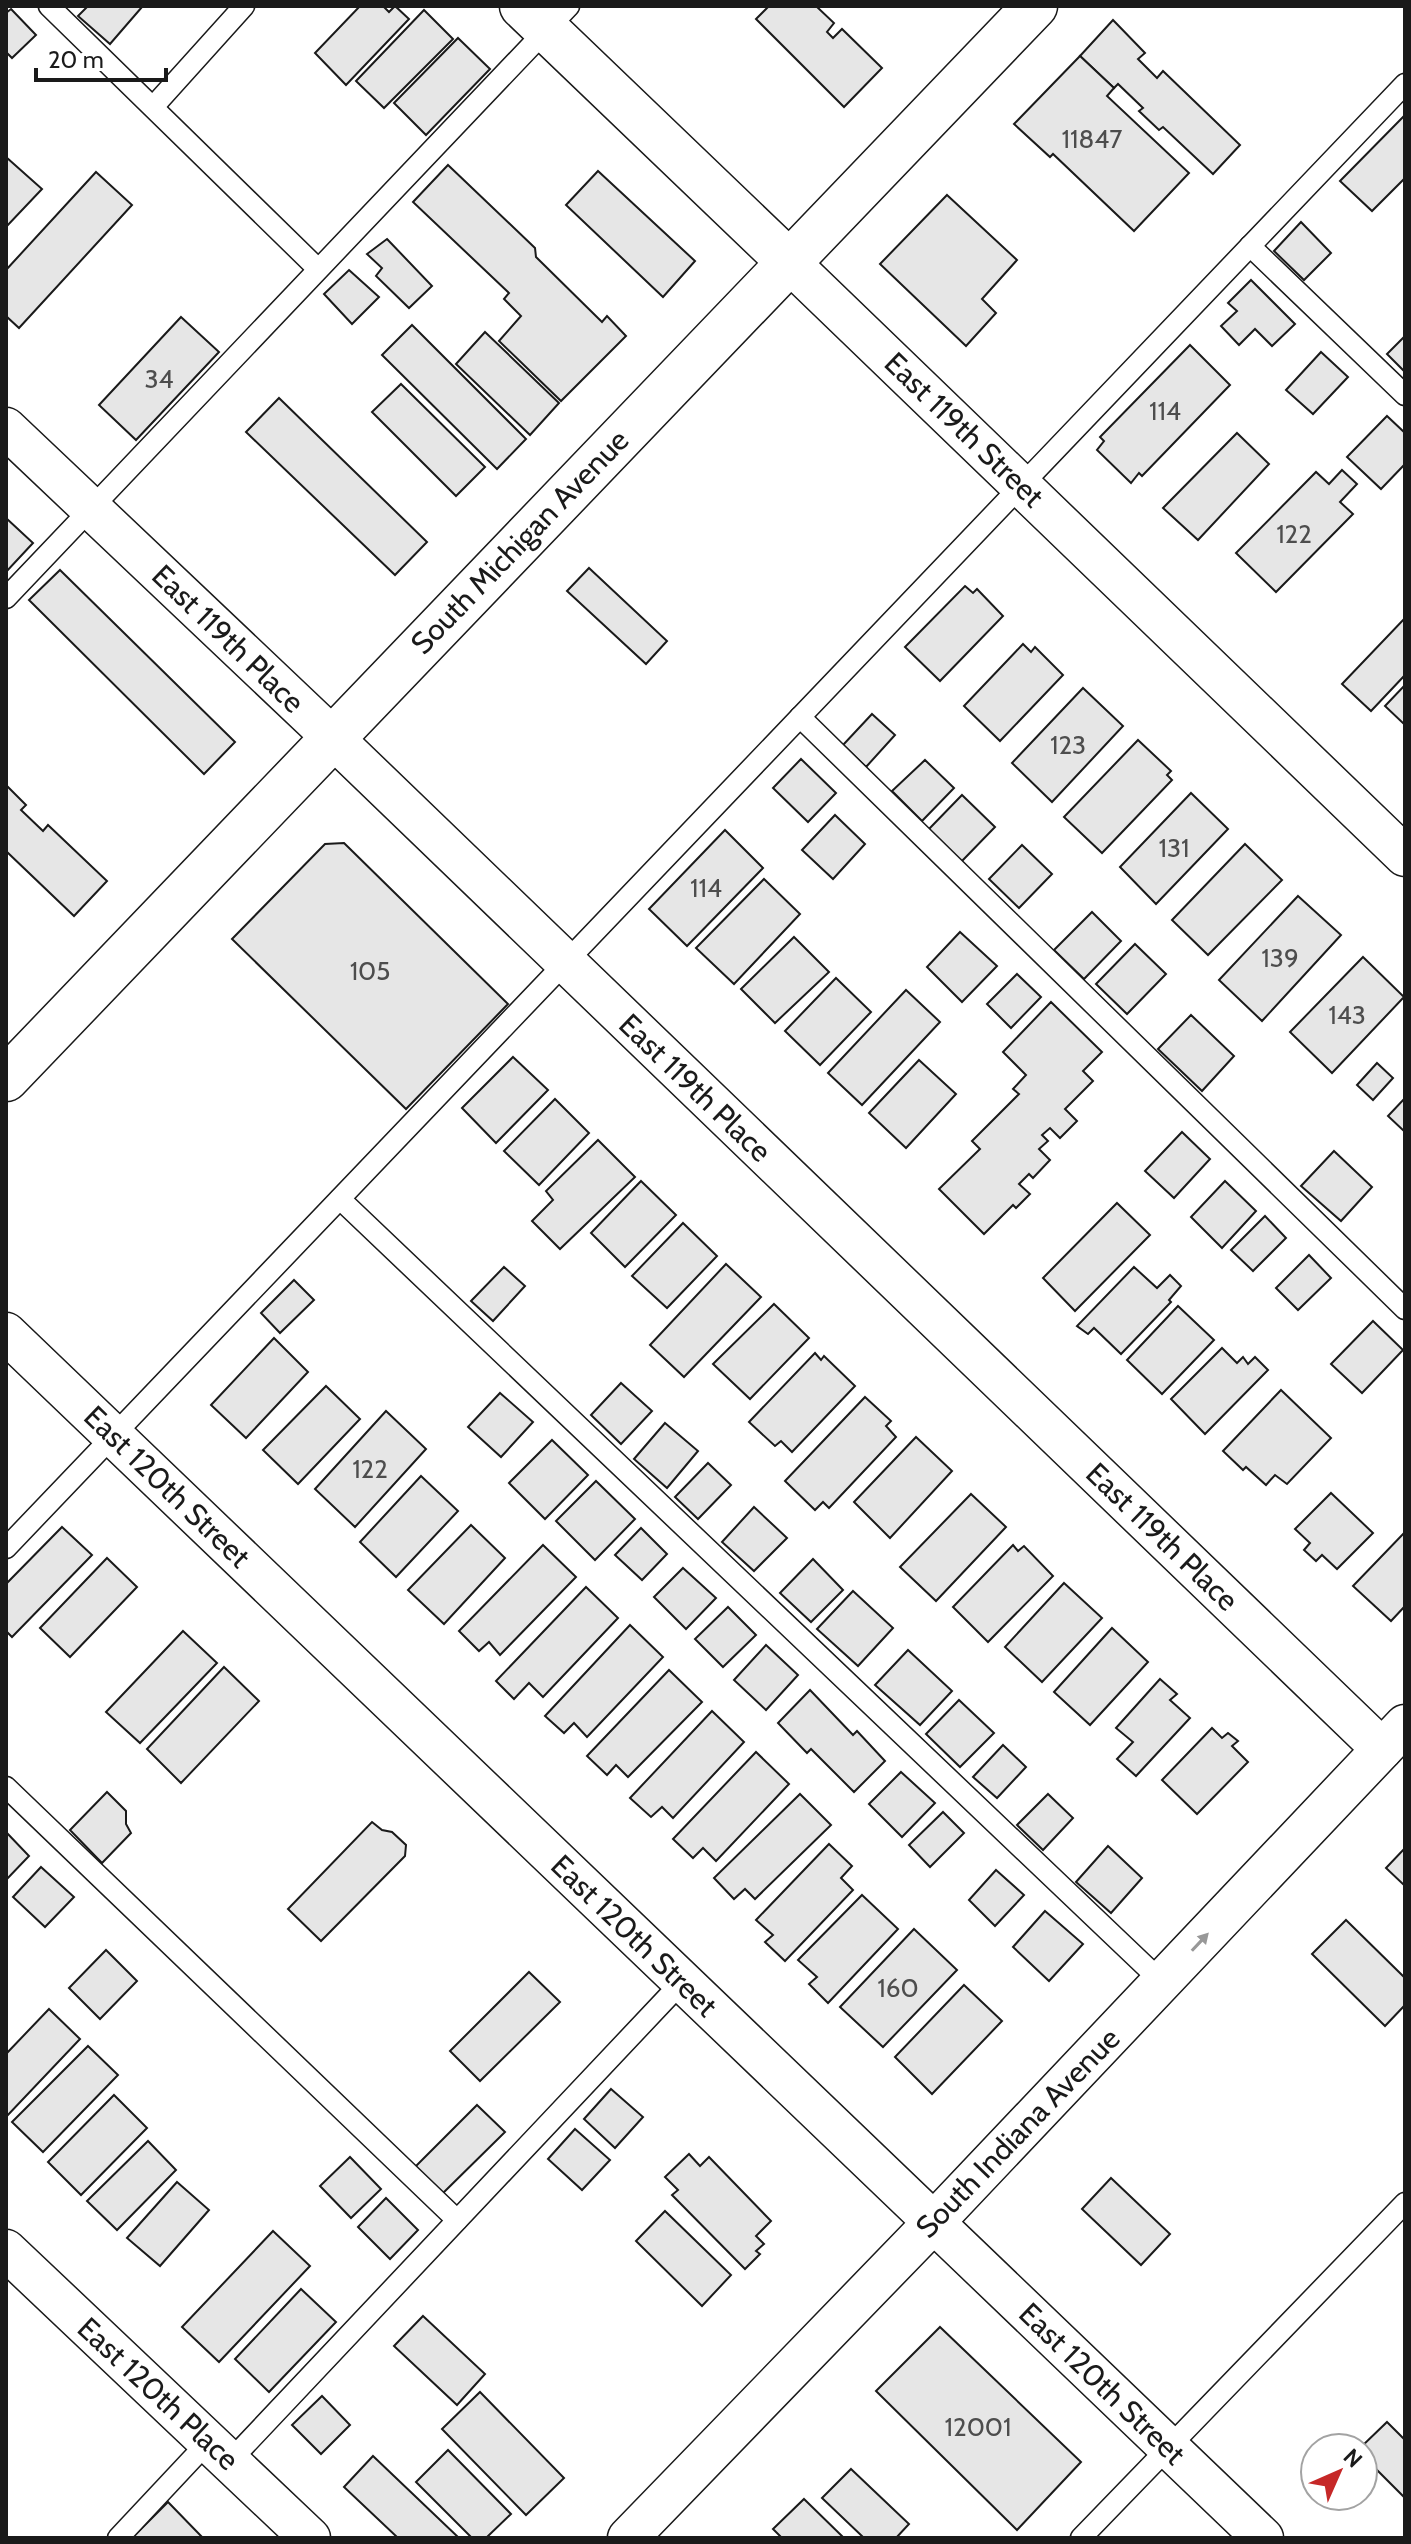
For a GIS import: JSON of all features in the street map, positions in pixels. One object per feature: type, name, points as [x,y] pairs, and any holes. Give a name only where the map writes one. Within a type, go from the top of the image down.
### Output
[{"type":"main road","name":"South Michigan Avenue","points":[[6,1079],[1035,6]]},
{"type":"main road","name":"East 119th Street","points":[[546,14],[789,262]]},
{"type":"street","name":"East 119th Street","points":[[789,262],[1405,856]]},
{"type":"street","name":"East 119th Place","points":[[6,428],[565,963],[1394,1737]]},
{"type":"street","name":"East 120th Street","points":[[6,1333],[1263,2538]]},
{"type":"street","name":"South Indiana Avenue","points":[[628,2538],[934,2222],[1394,1737]]},
{"type":"street","name":"East 120th Place","points":[[6,2250],[310,2538]]},
{"type":"lane","points":[[49,6],[318,269]]},
{"type":"lane","points":[[153,107],[244,6]]},
{"type":"lane","points":[[6,598],[318,269],[546,14]]},
{"type":"lane","points":[[6,1548],[1405,84]]},
{"type":"lane","points":[[1250,246],[1405,395]]},
{"type":"lane","points":[[800,717],[1405,1309]]},
{"type":"lane","points":[[340,1199],[1162,1982]]},
{"type":"lane","points":[[6,1787],[457,2220]]},
{"type":"lane","points":[[118,2538],[219,2451],[457,2220],[682,1982]]},
{"type":"lane","points":[[1081,2538],[1405,2203]]},
{"type":"building","points":[[88,6],[142,7],[110,44],[78,16]]},
{"type":"building","points":[[360,6],[383,6],[389,12],[395,6],[409,19],[346,85],[315,53]]},
{"type":"building","points":[[769,6],[816,6],[834,23],[827,32],[833,38],[842,29],[882,68],[844,107],[756,19]]},
{"type":"building","points":[[11,9],[36,35],[12,58],[6,52],[6,13]]},
{"type":"building","points":[[424,10],[453,39],[384,108],[356,81]]},
{"type":"building","points":[[1113,20],[1145,53],[1138,59],[1157,78],[1163,71],[1240,145],[1213,174],[1163,127],[1159,130],[1139,111],[1143,108],[1118,84],[1114,88],[1080,56]]},
{"type":"building","points":[[458,38],[490,69],[426,135],[394,103]]},
{"type":"building","points":[[1080,56],[1114,88],[1107,96],[1189,173],[1134,231],[1053,154],[1050,157],[1014,124]]},
{"type":"building","points":[[1405,115],[1405,178],[1372,211],[1340,181]]},
{"type":"building","points":[[6,157],[42,189],[6,227]]},
{"type":"building","points":[[448,165],[535,248],[536,257],[602,322],[607,316],[626,336],[561,401],[499,341],[521,316],[504,299],[509,293],[413,202]]},
{"type":"building","points":[[598,171],[695,261],[663,297],[566,205]]},
{"type":"building","points":[[96,172],[132,205],[19,328],[6,316],[6,270]]},
{"type":"building","points":[[947,195],[1017,260],[982,299],[996,313],[966,346],[880,264]]},
{"type":"building","points":[[1301,222],[1331,253],[1304,280],[1274,251]]},
{"type":"building","points":[[387,239],[432,286],[409,308],[376,276],[382,268],[367,254]]},
{"type":"building","points":[[349,270],[379,297],[352,324],[324,294]]},
{"type":"building","points":[[1251,280],[1295,324],[1272,346],[1255,329],[1239,345],[1221,326],[1237,311],[1228,303]]},
{"type":"building","points":[[181,317],[219,352],[136,440],[99,405]]},
{"type":"building","points":[[412,325],[526,439],[497,469],[382,355]]},
{"type":"building","points":[[485,332],[559,403],[530,435],[456,364]]},
{"type":"building","points":[[1405,336],[1405,372],[1387,354]]},
{"type":"building","points":[[1190,345],[1230,385],[1142,476],[1139,473],[1131,483],[1097,450],[1104,441],[1100,437]]},
{"type":"building","points":[[1321,352],[1348,377],[1313,414],[1286,390]]},
{"type":"building","points":[[401,384],[485,467],[456,496],[372,412]]},
{"type":"building","points":[[279,398],[427,542],[395,575],[246,432]]},
{"type":"building","points":[[1387,416],[1405,433],[1405,464],[1381,489],[1347,457]]},
{"type":"building","points":[[1237,433],[1269,464],[1198,540],[1163,508]]},
{"type":"building","points":[[1342,470],[1357,484],[1340,502],[1353,514],[1276,592],[1236,553],[1316,472],[1329,484]]},
{"type":"building","points":[[6,518],[33,543],[6,572]]},
{"type":"building","points":[[589,568],[667,641],[646,664],[567,591]]},
{"type":"building","points":[[60,570],[235,742],[204,774],[29,600]]},
{"type":"building","points":[[965,586],[973,593],[977,589],[1003,616],[940,681],[905,647]]},
{"type":"building","points":[[1405,618],[1405,675],[1371,711],[1342,684]]},
{"type":"building","points":[[1023,644],[1031,652],[1035,647],[1063,675],[1000,741],[964,706]]},
{"type":"building","points":[[1405,685],[1405,725],[1385,706]]},
{"type":"building","points":[[1083,688],[1123,726],[1052,802],[1012,763]]},
{"type":"building","points":[[872,714],[895,735],[866,767],[843,745]]},
{"type":"building","points":[[1138,740],[1171,771],[1167,775],[1172,780],[1102,853],[1064,817]]},
{"type":"building","points":[[801,759],[836,793],[808,822],[773,788]]},
{"type":"building","points":[[925,760],[954,788],[922,821],[892,791]]},
{"type":"building","points":[[6,785],[26,805],[21,810],[43,831],[48,825],[107,881],[74,916],[6,851]]},
{"type":"building","points":[[1191,793],[1228,829],[1156,904],[1120,867]]},
{"type":"building","points":[[962,795],[995,827],[961,862],[928,830]]},
{"type":"building","points":[[835,815],[865,844],[833,879],[802,850]]},
{"type":"building","points":[[725,830],[763,868],[687,946],[649,909]]},
{"type":"building","points":[[344,843],[508,1004],[406,1109],[232,939],[325,844]]},
{"type":"building","points":[[1245,844],[1282,880],[1208,955],[1172,920]]},
{"type":"building","points":[[1022,845],[1052,874],[1019,908],[989,879]]},
{"type":"building","points":[[764,879],[800,914],[734,984],[696,948]]},
{"type":"building","points":[[1298,896],[1341,935],[1262,1021],[1219,980]]},
{"type":"building","points":[[1092,912],[1121,941],[1084,979],[1054,950]]},
{"type":"building","points":[[960,932],[997,966],[962,1002],[927,967]]},
{"type":"building","points":[[794,937],[829,972],[775,1023],[741,989]]},
{"type":"building","points":[[1135,944],[1166,974],[1127,1014],[1096,984]]},
{"type":"building","points":[[1363,957],[1404,997],[1332,1073],[1290,1032]]},
{"type":"building","points":[[1017,974],[1041,997],[1011,1028],[987,1004]]},
{"type":"building","points":[[836,978],[871,1012],[820,1065],[785,1031]]},
{"type":"building","points":[[906,990],[940,1022],[862,1105],[828,1073]]},
{"type":"building","points":[[1051,1002],[1102,1052],[1083,1071],[1093,1081],[1065,1109],[1077,1121],[1060,1138],[1050,1128],[1042,1135],[1048,1141],[1039,1149],[1050,1160],[1033,1178],[1029,1174],[1019,1184],[1030,1194],[1016,1208],[1013,1205],[984,1234],[939,1189],[980,1149],[972,1141],[1019,1094],[1013,1089],[1026,1075],[1003,1052]]},
{"type":"building","points":[[1191,1015],[1234,1056],[1202,1091],[1158,1049]]},
{"type":"building","points":[[513,1057],[548,1090],[496,1143],[462,1108]]},
{"type":"building","points":[[919,1060],[956,1094],[906,1148],[869,1113]]},
{"type":"building","points":[[1377,1063],[1393,1078],[1373,1100],[1357,1085]]},
{"type":"building","points":[[1405,1098],[1405,1132],[1388,1116]]},
{"type":"building","points":[[555,1099],[589,1133],[539,1185],[504,1151]]},
{"type":"building","points":[[1182,1132],[1210,1159],[1174,1198],[1145,1171]]},
{"type":"building","points":[[598,1140],[635,1177],[560,1249],[532,1221],[553,1200],[546,1191]]},
{"type":"building","points":[[1334,1151],[1372,1187],[1341,1221],[1301,1186]]},
{"type":"building","points":[[641,1181],[676,1215],[625,1267],[591,1233]]},
{"type":"building","points":[[1225,1181],[1256,1211],[1222,1248],[1191,1217]]},
{"type":"building","points":[[1117,1203],[1150,1235],[1075,1311],[1043,1278]]},
{"type":"building","points":[[1265,1216],[1286,1238],[1253,1271],[1231,1250]]},
{"type":"building","points":[[683,1223],[717,1256],[667,1308],[632,1276]]},
{"type":"building","points":[[1309,1255],[1331,1278],[1298,1310],[1276,1288]]},
{"type":"building","points":[[726,1264],[761,1297],[684,1377],[650,1345]]},
{"type":"building","points":[[504,1267],[525,1286],[493,1321],[471,1301]]},
{"type":"building","points":[[1134,1267],[1157,1288],[1170,1275],[1181,1286],[1169,1300],[1171,1302],[1121,1354],[1094,1328],[1088,1334],[1077,1326]]},
{"type":"building","points":[[294,1280],[314,1300],[280,1333],[261,1313]]},
{"type":"building","points":[[774,1304],[809,1338],[750,1399],[713,1364]]},
{"type":"building","points":[[1178,1306],[1214,1340],[1162,1394],[1127,1360]]},
{"type":"building","points":[[1373,1321],[1403,1350],[1362,1393],[1331,1364]]},
{"type":"building","points":[[274,1338],[308,1372],[246,1438],[211,1405]]},
{"type":"building","points":[[1222,1348],[1237,1363],[1243,1357],[1248,1364],[1255,1357],[1268,1370],[1205,1434],[1171,1399]]},
{"type":"building","points":[[815,1353],[821,1360],[824,1356],[855,1386],[792,1452],[781,1441],[775,1446],[749,1422]]},
{"type":"building","points":[[621,1383],[652,1411],[621,1444],[591,1415]]},
{"type":"building","points":[[326,1386],[360,1419],[298,1484],[263,1450]]},
{"type":"building","points":[[1281,1390],[1331,1438],[1287,1484],[1275,1475],[1266,1485],[1246,1467],[1243,1470],[1223,1451]]},
{"type":"building","points":[[500,1393],[533,1422],[501,1457],[468,1427]]},
{"type":"building","points":[[865,1397],[891,1421],[886,1426],[896,1437],[829,1508],[823,1502],[815,1510],[785,1481]]},
{"type":"building","points":[[386,1411],[426,1449],[355,1527],[315,1489]]},
{"type":"building","points":[[665,1423],[698,1451],[667,1488],[634,1459]]},
{"type":"building","points":[[916,1437],[952,1471],[890,1538],[854,1502]]},
{"type":"building","points":[[552,1440],[588,1475],[545,1519],[509,1483]]},
{"type":"building","points":[[708,1463],[731,1485],[698,1519],[675,1497]]},
{"type":"building","points":[[421,1476],[458,1511],[396,1577],[360,1542]]},
{"type":"building","points":[[596,1481],[635,1519],[595,1560],[556,1521]]},
{"type":"building","points":[[1331,1493],[1373,1533],[1337,1569],[1322,1555],[1316,1561],[1304,1550],[1310,1543],[1295,1529]]},
{"type":"building","points":[[971,1494],[1006,1527],[936,1601],[900,1567]]},
{"type":"building","points":[[754,1507],[787,1538],[754,1571],[722,1542]]},
{"type":"building","points":[[471,1525],[505,1558],[444,1624],[408,1590]]},
{"type":"building","points":[[62,1527],[92,1555],[12,1637],[6,1631],[6,1584]]},
{"type":"building","points":[[641,1528],[667,1554],[642,1580],[615,1555]]},
{"type":"building","points":[[1405,1532],[1405,1606],[1391,1621],[1353,1586]]},
{"type":"building","points":[[543,1545],[576,1577],[500,1655],[489,1642],[479,1651],[459,1631]]},
{"type":"building","points":[[1013,1545],[1018,1551],[1024,1546],[1053,1576],[988,1642],[953,1607]]},
{"type":"building","points":[[107,1558],[137,1587],[70,1657],[40,1628]]},
{"type":"building","points":[[813,1559],[843,1590],[811,1622],[780,1593]]},
{"type":"building","points":[[683,1568],[716,1598],[686,1629],[654,1597]]},
{"type":"building","points":[[1064,1583],[1102,1618],[1042,1682],[1005,1647]]},
{"type":"building","points":[[586,1587],[618,1618],[543,1697],[529,1683],[514,1699],[496,1681]]},
{"type":"building","points":[[853,1591],[893,1628],[858,1666],[817,1629]]},
{"type":"building","points":[[728,1607],[756,1635],[723,1667],[695,1639]]},
{"type":"building","points":[[630,1625],[663,1657],[587,1737],[574,1723],[564,1733],[545,1716]]},
{"type":"building","points":[[1112,1628],[1148,1662],[1090,1725],[1054,1692]]},
{"type":"building","points":[[183,1631],[217,1663],[140,1743],[106,1712]]},
{"type":"building","points":[[766,1645],[798,1675],[766,1710],[734,1680]]},
{"type":"building","points":[[908,1650],[952,1691],[920,1725],[875,1685]]},
{"type":"building","points":[[224,1667],[259,1701],[181,1783],[147,1749]]},
{"type":"building","points":[[669,1670],[702,1702],[628,1777],[616,1765],[607,1775],[587,1756]]},
{"type":"building","points":[[1160,1679],[1177,1694],[1170,1700],[1190,1718],[1136,1776],[1117,1759],[1133,1742],[1116,1728]]},
{"type":"building","points":[[810,1690],[853,1735],[857,1731],[885,1761],[854,1792],[811,1749],[807,1753],[778,1723]]},
{"type":"building","points":[[959,1700],[994,1733],[960,1767],[926,1734]]},
{"type":"building","points":[[712,1711],[744,1742],[673,1818],[662,1807],[651,1817],[630,1798]]},
{"type":"building","points":[[1212,1728],[1222,1738],[1228,1733],[1238,1741],[1232,1746],[1248,1762],[1197,1814],[1162,1780]]},
{"type":"building","points":[[1003,1745],[1026,1767],[997,1798],[973,1777]]},
{"type":"building","points":[[756,1752],[789,1784],[716,1861],[703,1848],[693,1858],[673,1839]]},
{"type":"building","points":[[901,1772],[935,1803],[902,1837],[869,1804]]},
{"type":"building","points":[[107,1792],[126,1811],[126,1824],[131,1833],[102,1863],[70,1830]]},
{"type":"building","points":[[800,1794],[831,1825],[755,1899],[745,1889],[734,1899],[714,1878]]},
{"type":"building","points":[[1048,1794],[1073,1818],[1043,1850],[1017,1825]]},
{"type":"building","points":[[943,1812],[964,1833],[930,1867],[909,1845]]},
{"type":"building","points":[[372,1822],[382,1830],[392,1832],[406,1845],[405,1856],[321,1941],[288,1909]]},
{"type":"building","points":[[6,1832],[29,1856],[6,1880]]},
{"type":"building","points":[[829,1844],[852,1866],[841,1878],[853,1890],[785,1961],[765,1942],[773,1935],[756,1920]]},
{"type":"building","points":[[1108,1846],[1142,1878],[1111,1913],[1076,1882]]},
{"type":"building","points":[[1405,1848],[1405,1886],[1386,1868]]},
{"type":"building","points":[[41,1867],[74,1897],[45,1927],[13,1897]]},
{"type":"building","points":[[996,1870],[1024,1895],[995,1926],[969,1900]]},
{"type":"building","points":[[862,1895],[898,1929],[828,2003],[809,1984],[817,1977],[798,1960]]},
{"type":"building","points":[[1045,1911],[1083,1944],[1049,1981],[1013,1947]]},
{"type":"building","points":[[1346,1920],[1405,1978],[1405,2005],[1385,2026],[1312,1954]]},
{"type":"building","points":[[914,1929],[957,1970],[883,2047],[840,2007]]},
{"type":"building","points":[[106,1950],[137,1981],[100,2019],[69,1988]]},
{"type":"building","points":[[529,1972],[560,2002],[480,2081],[450,2051]]},
{"type":"building","points":[[964,1985],[1002,2021],[932,2094],[895,2057]]},
{"type":"building","points":[[49,2009],[80,2039],[6,2117],[6,2054]]},
{"type":"building","points":[[88,2046],[118,2075],[43,2152],[12,2122]]},
{"type":"building","points":[[611,2089],[643,2117],[615,2148],[584,2119]]},
{"type":"building","points":[[114,2095],[147,2128],[81,2195],[48,2162]]},
{"type":"building","points":[[477,2105],[505,2132],[440,2196],[413,2169]]},
{"type":"building","points":[[575,2129],[610,2160],[582,2190],[548,2159]]},
{"type":"building","points":[[148,2141],[176,2170],[117,2230],[87,2201]]},
{"type":"building","points":[[689,2154],[700,2166],[709,2157],[771,2221],[756,2236],[764,2244],[756,2251],[760,2254],[745,2269],[672,2195],[678,2190],[665,2177]]},
{"type":"building","points":[[350,2157],[381,2189],[351,2218],[320,2186]]},
{"type":"building","points":[[1111,2178],[1170,2234],[1141,2265],[1082,2209]]},
{"type":"building","points":[[177,2182],[209,2210],[160,2266],[127,2238]]},
{"type":"building","points":[[386,2198],[418,2230],[390,2259],[358,2227]]},
{"type":"building","points":[[665,2211],[731,2275],[702,2306],[636,2241]]},
{"type":"building","points":[[273,2231],[310,2266],[219,2362],[182,2327]]},
{"type":"building","points":[[301,2289],[336,2322],[269,2392],[235,2359]]},
{"type":"building","points":[[423,2316],[485,2374],[457,2405],[394,2346]]},
{"type":"building","points":[[940,2327],[1081,2462],[1017,2530],[876,2391]]},
{"type":"building","points":[[480,2392],[564,2478],[526,2515],[442,2429]]},
{"type":"building","points":[[322,2396],[350,2425],[321,2454],[292,2425]]},
{"type":"building","points":[[1387,2422],[1405,2440],[1405,2498],[1379,2472],[1377,2432]]},
{"type":"building","points":[[448,2450],[511,2514],[486,2538],[472,2538],[416,2482]]},
{"type":"building","points":[[373,2456],[459,2538],[398,2538],[344,2487]]},
{"type":"building","points":[[851,2469],[909,2524],[896,2538],[864,2538],[822,2498]]},
{"type":"building","points":[[804,2499],[844,2538],[782,2538],[773,2529]]},
{"type":"building","points":[[168,2502],[203,2538],[133,2537]]}]
